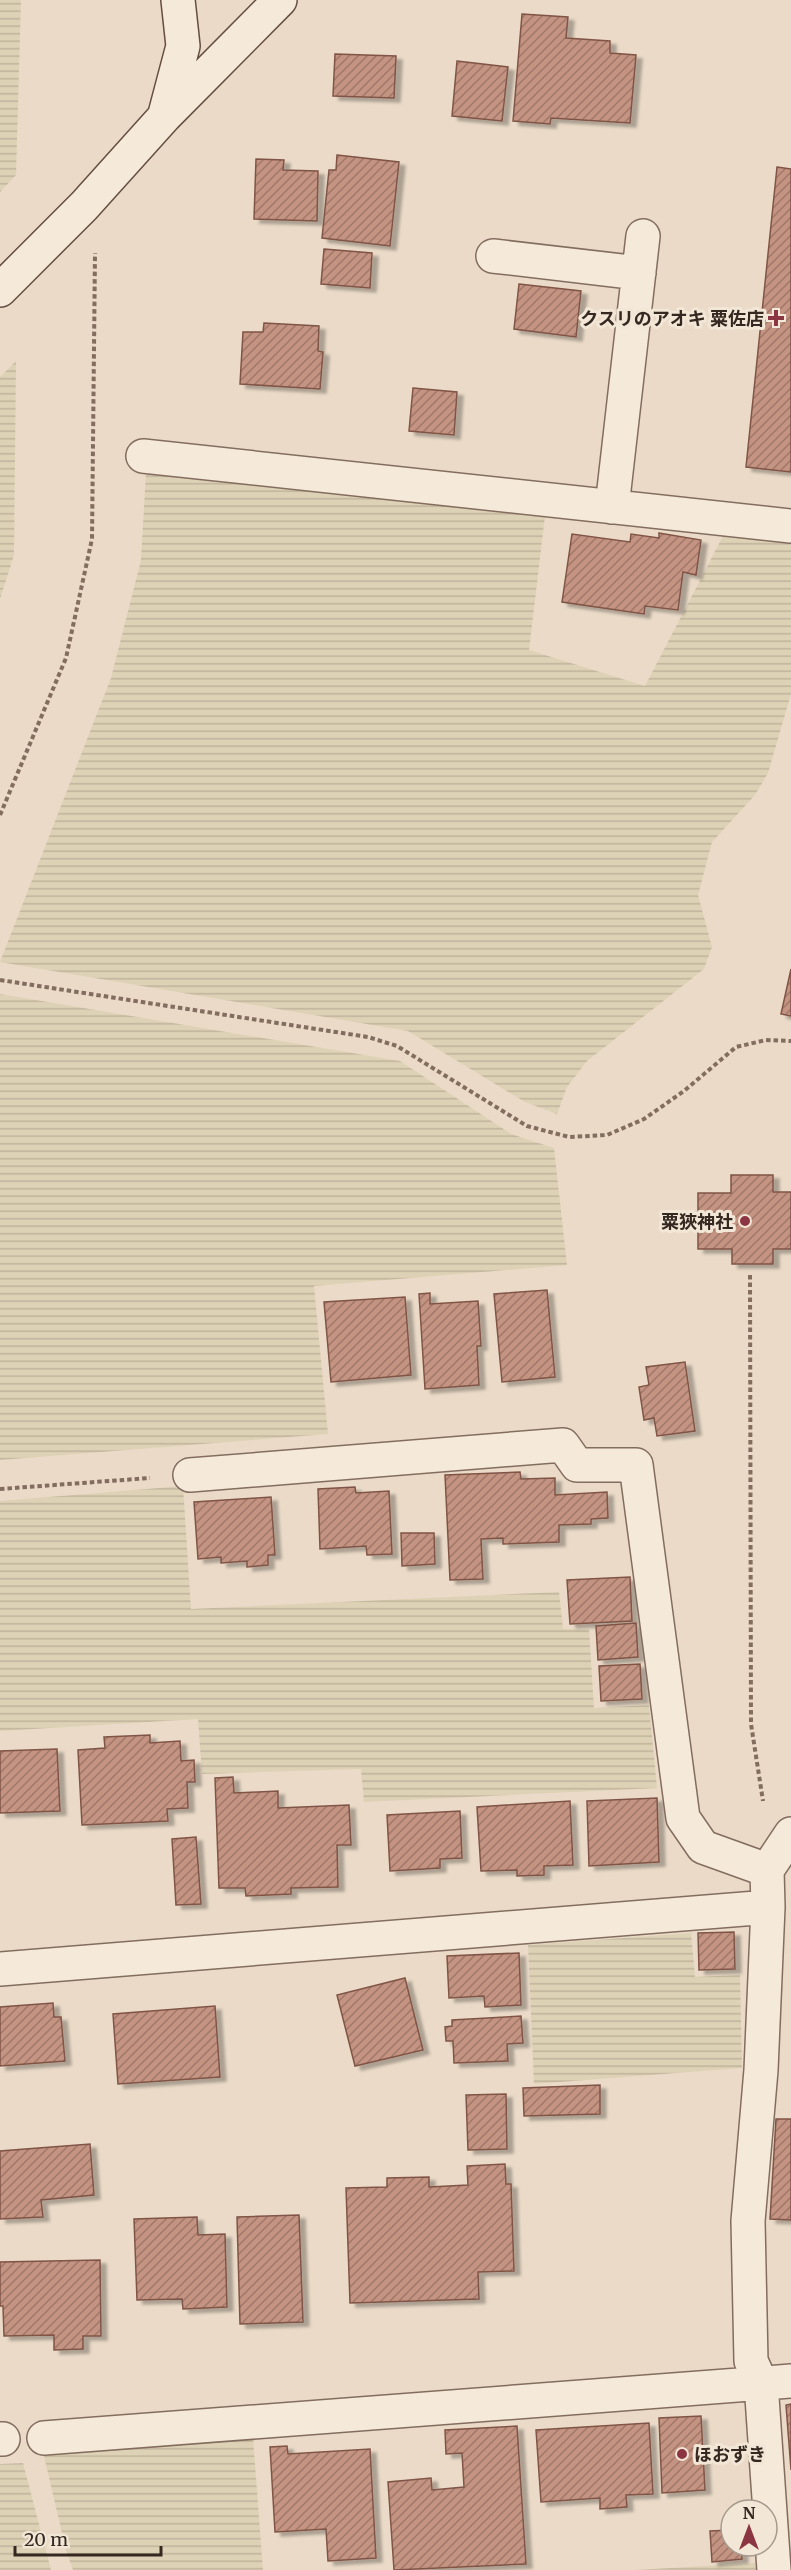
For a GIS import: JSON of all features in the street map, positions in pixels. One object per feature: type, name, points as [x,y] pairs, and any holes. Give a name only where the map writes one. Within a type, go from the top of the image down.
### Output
[{"type":"street","points":[[165,116],[183,46],[178,0]]},
{"type":"street","points":[[0,290],[84,206],[165,116],[280,0]]},
{"type":"street","points":[[612,507],[643,236]]},
{"type":"street","points":[[493,255],[639,273]]},
{"type":"street","points":[[143,456],[791,526]]},
{"type":"street","points":[[190,1475],[563,1445],[578,1465],[636,1465],[683,1818],[703,1847],[780,1850],[768,1907],[761,2070],[747,2221],[752,2361],[776,2382],[774,2570]]},
{"type":"street","points":[[0,1969],[768,1907]]},
{"type":"street","points":[[44,2438],[776,2382]]},
{"type":"path","points":[[0,815],[66,658],[92,539],[96,258],[84,206]]},
{"type":"path","points":[[0,980],[368,1037],[397,1046],[527,1126],[569,1137],[607,1135],[644,1119],[684,1091],[736,1047],[766,1040],[791,1041]]},
{"type":"path","points":[[750,1275],[752,1724],[765,1814],[780,1850]]},
{"type":"path","points":[[0,1489],[190,1475]]},
{"type":"shaded area","points":[[0,0],[21,0],[16,175],[0,192]]},
{"type":"shaded area","points":[[16,361],[14,555],[0,599],[0,377]]},
{"type":"shaded area","points":[[146,472],[545,516],[529,650],[645,686],[724,534],[791,541],[791,694],[768,773],[755,795],[712,842],[698,895],[712,947],[704,969],[587,1061],[567,1087],[557,1114],[525,1102],[408,1031],[0,962],[111,678],[141,560]]},
{"type":"shaded area","points":[[0,994],[400,1061],[511,1134],[554,1148],[567,1265],[314,1286],[328,1434],[0,1460]]},
{"type":"shaded area","points":[[183,1486],[191,1609],[559,1592],[563,1629],[589,1629],[594,1708],[649,1705],[657,1788],[364,1802],[361,1769],[202,1774],[198,1719],[0,1731],[0,1501]]},
{"type":"shaded area","points":[[691,1933],[695,1977],[740,1975],[742,2068],[534,2084],[528,1945]]},
{"type":"shaded area","points":[[253,2438],[263,2570],[73,2570],[66,2550],[43,2452]]},
{"type":"shaded area","points":[[23,2463],[51,2570],[0,2570],[0,2464]]},
{"type":"shaded area","points":[[757,2563],[757,2570],[636,2570]]},
{"type":"building","points":[[522,14],[568,17],[566,38],[610,41],[610,53],[636,55],[630,123],[551,118],[550,124],[513,121]]},
{"type":"building","points":[[335,54],[396,56],[394,98],[333,96]]},
{"type":"building","points":[[457,61],[508,67],[502,121],[452,116]]},
{"type":"building","points":[[337,155],[399,162],[390,246],[322,238],[329,170],[336,170]]},
{"type":"building","points":[[256,159],[284,160],[283,170],[318,171],[317,221],[254,219]]},
{"type":"building","name":"クスリのアオキ 粟佐店","points":[[777,167],[791,169],[791,472],[746,467]]},
{"type":"building","points":[[324,249],[372,253],[370,288],[321,284]]},
{"type":"building","points":[[519,284],[581,291],[576,337],[514,329]]},
{"type":"building","points":[[264,323],[319,326],[318,351],[323,352],[320,389],[240,384],[243,332],[263,332]]},
{"type":"building","points":[[413,388],[457,392],[454,435],[409,431]]},
{"type":"building","points":[[659,533],[701,540],[696,575],[683,572],[678,610],[645,606],[644,614],[562,602],[572,534],[630,542],[631,534],[659,538]]},
{"type":"building","points":[[791,969],[791,1016],[781,1014]]},
{"type":"building","name":"粟狹神社","points":[[731,1175],[773,1175],[773,1192],[791,1192],[791,1249],[773,1249],[773,1264],[732,1264],[732,1249],[698,1249],[698,1193],[731,1193]]},
{"type":"building","points":[[547,1290],[555,1377],[502,1382],[494,1294]]},
{"type":"building","points":[[430,1293],[430,1304],[478,1301],[481,1346],[477,1346],[479,1385],[425,1389],[419,1294]]},
{"type":"building","points":[[405,1297],[411,1375],[331,1382],[324,1302]]},
{"type":"building","points":[[685,1362],[695,1431],[657,1436],[654,1418],[644,1420],[639,1387],[649,1385],[646,1367]]},
{"type":"building","points":[[520,1472],[521,1479],[555,1478],[555,1495],[607,1492],[608,1518],[591,1519],[591,1524],[559,1525],[559,1542],[503,1544],[503,1538],[481,1539],[483,1579],[450,1580],[445,1475]]},
{"type":"building","points":[[355,1487],[356,1493],[389,1491],[392,1554],[367,1555],[366,1546],[320,1549],[318,1489]]},
{"type":"building","points":[[271,1497],[275,1555],[268,1555],[268,1565],[247,1567],[247,1561],[221,1563],[221,1557],[198,1559],[194,1502]]},
{"type":"building","points":[[401,1533],[434,1533],[435,1564],[402,1566]]},
{"type":"building","points":[[630,1577],[632,1621],[570,1624],[567,1580]]},
{"type":"building","points":[[636,1623],[638,1657],[598,1660],[596,1626]]},
{"type":"building","points":[[640,1664],[642,1699],[601,1701],[599,1666]]},
{"type":"building","points":[[150,1735],[150,1743],[180,1741],[181,1761],[194,1760],[195,1782],[187,1782],[188,1808],[167,1809],[168,1821],[82,1825],[78,1750],[105,1748],[104,1737]]},
{"type":"building","points":[[57,1749],[60,1811],[0,1813],[0,1751]]},
{"type":"building","points":[[233,1777],[234,1793],[278,1791],[278,1808],[349,1805],[351,1845],[337,1845],[338,1887],[291,1888],[291,1894],[246,1896],[245,1888],[219,1888],[215,1778]]},
{"type":"building","points":[[657,1798],[659,1862],[589,1866],[587,1801]]},
{"type":"building","points":[[570,1801],[573,1865],[544,1866],[544,1875],[517,1876],[517,1870],[481,1871],[477,1807]]},
{"type":"building","points":[[460,1811],[462,1858],[440,1859],[440,1868],[390,1871],[387,1815]]},
{"type":"building","points":[[196,1837],[201,1904],[176,1905],[172,1839]]},
{"type":"building","points":[[734,1932],[735,1969],[699,1970],[698,1933]]},
{"type":"building","points":[[519,1953],[521,2005],[485,2007],[484,1996],[449,1998],[447,1956]]},
{"type":"building","points":[[405,1978],[423,2050],[355,2066],[337,1995]]},
{"type":"building","points":[[53,2003],[54,2017],[61,2017],[65,2061],[0,2066],[0,2007]]},
{"type":"building","points":[[215,2006],[220,2077],[118,2084],[113,2014]]},
{"type":"building","points":[[521,2016],[523,2043],[507,2044],[508,2061],[454,2063],[453,2041],[446,2041],[445,2027],[452,2026],[452,2020]]},
{"type":"building","points":[[600,2085],[600,2114],[524,2116],[523,2088]]},
{"type":"building","points":[[506,2094],[507,2149],[468,2150],[466,2095]]},
{"type":"building","points":[[776,2119],[791,2119],[791,2220],[770,2219]]},
{"type":"building","points":[[90,2144],[94,2195],[41,2200],[43,2217],[0,2219],[0,2151]]},
{"type":"building","points":[[505,2164],[506,2184],[511,2184],[514,2271],[478,2272],[479,2299],[350,2303],[346,2188],[387,2187],[387,2178],[429,2177],[429,2187],[468,2185],[467,2166]]},
{"type":"building","points":[[299,2215],[303,2322],[240,2324],[237,2217]]},
{"type":"building","points":[[197,2217],[198,2235],[225,2234],[227,2307],[183,2309],[182,2299],[137,2300],[134,2219]]},
{"type":"building","points":[[100,2260],[101,2336],[83,2336],[83,2349],[54,2350],[54,2335],[4,2336],[3,2306],[0,2306],[0,2262]]},
{"type":"building","points":[[791,2404],[791,2470],[786,2405]]},
{"type":"building","name":"ほおずき","points":[[701,2416],[705,2490],[662,2493],[659,2418]]},
{"type":"building","points":[[649,2423],[653,2494],[626,2495],[627,2507],[600,2509],[600,2498],[541,2502],[536,2430]]},
{"type":"building","points":[[517,2426],[526,2564],[394,2570],[388,2482],[431,2478],[432,2490],[464,2487],[462,2453],[446,2454],[445,2430]]},
{"type":"building","points":[[287,2446],[288,2454],[370,2449],[376,2558],[328,2561],[326,2529],[275,2532],[270,2447]]},
{"type":"building","points":[[710,2531],[719,2531],[719,2558],[742,2559],[712,2562]]},
{"type":"place","name":"クスリのアオキ 粟佐店","points":[[776,318]]},
{"type":"place","name":"粟狹神社","points":[[745,1221]]},
{"type":"place","name":"ほおずき","points":[[682,2454]]}]
